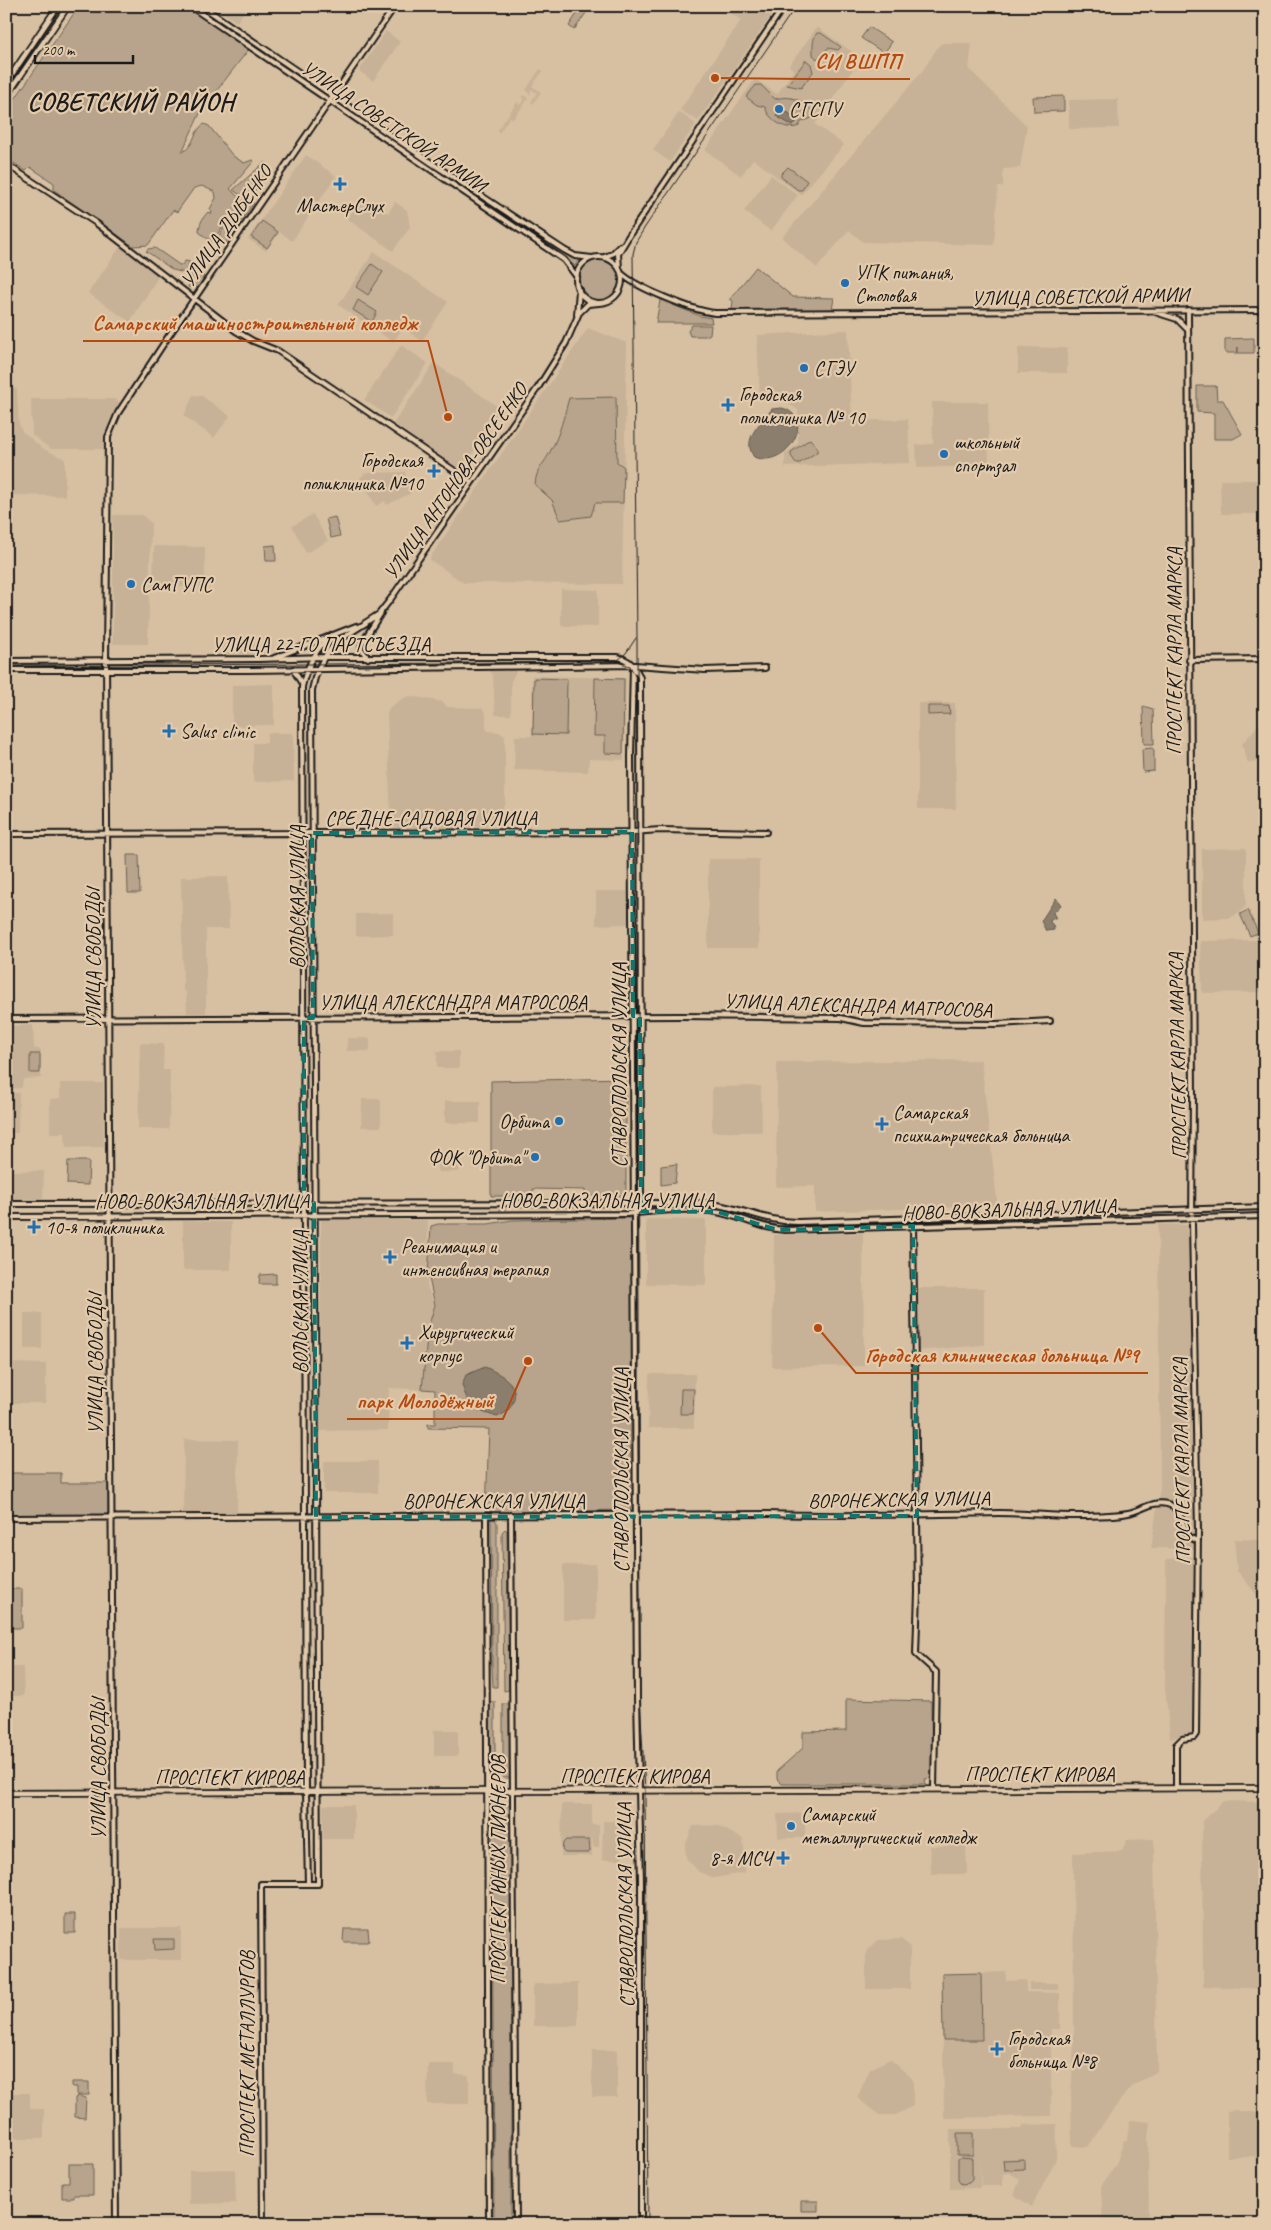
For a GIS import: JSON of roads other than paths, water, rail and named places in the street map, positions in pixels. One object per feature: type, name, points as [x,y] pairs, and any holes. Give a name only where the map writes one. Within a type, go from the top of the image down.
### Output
[{"type":"main road","points":[[6,83],[58,6]]},
{"type":"main road","points":[[6,97],[68,6]]},
{"type":"main road","name":"ПРОСПЕКТ КИРОВА","points":[[6,1793],[1265,1788]]},
{"type":"street","name":"УЛИЦА СОВЕТСКОЙ АРМИИ","points":[[190,6],[564,260],[577,277]]},
{"type":"street","name":"УЛИЦА СОВЕТСКОЙ АРМИИ","points":[[202,6],[504,211],[569,253],[592,258]]},
{"type":"street","name":"УЛИЦА ДЫБЕНКО","points":[[108,503],[108,437],[110,427],[118,413],[193,299],[395,6]]},
{"type":"street","points":[[619,268],[618,254],[630,234],[784,6]]},
{"type":"street","points":[[251,48],[255,42]]},
{"type":"street","points":[[7,71],[12,75]]},
{"type":"street","points":[[6,164],[104,229],[236,331],[253,341],[278,351],[471,482]]},
{"type":"street","points":[[459,188],[461,183]]},
{"type":"street","points":[[501,217],[504,211]]},
{"type":"street","points":[[599,303],[587,299],[579,290],[577,277],[582,266],[592,258],[612,254],[630,234]]},
{"type":"street","points":[[598,257],[610,260],[619,268],[622,274],[620,290]]},
{"type":"street","name":"УЛИЦА СОВЕТСКОЙ АРМИИ","points":[[622,274],[632,283],[695,309],[715,313],[1265,310]]},
{"type":"street","points":[[577,317],[588,304],[610,300],[620,290],[632,283]]},
{"type":"street","name":"УЛИЦА АНТОНОВА-ОВСЕЕНКО","points":[[272,659],[366,623],[379,614],[553,365],[566,343],[577,317],[579,290]]},
{"type":"street","name":"ПРОСПЕКТ КАРЛА МАРКСА","points":[[1176,1788],[1176,1745],[1182,1739],[1194,1737],[1196,1734],[1198,1541],[1192,1218],[1188,310]]},
{"type":"street","points":[[1150,311],[1177,319],[1188,330]]},
{"type":"street","name":"УЛИЦА СВОБОДЫ","points":[[108,503],[106,670],[116,2224]]},
{"type":"street","points":[[368,658],[361,649],[362,643],[390,600]]},
{"type":"street","name":"ВОЛЬСКАЯ УЛИЦА","points":[[331,635],[324,641],[314,657],[302,687],[306,1792],[308,1884],[318,1884],[312,690],[314,676],[336,641],[366,623]]},
{"type":"street","name":"УЛИЦА 22-ГО ПАРТСЪЕЗДА","points":[[6,661],[314,657],[617,658],[627,660],[632,665]]},
{"type":"street","points":[[1189,660],[1265,659]]},
{"type":"street","name":"УЛИЦА 22-ГО ПАРТСЪЕЗДА","points":[[6,670],[632,665],[705,670],[765,668]]},
{"type":"street","name":"СТАВРОПОЛЬСКАЯ УЛИЦА","points":[[632,665],[640,678],[641,1212]]},
{"type":"street","name":"СТАВРОПОЛЬСКАЯ УЛИЦА","points":[[632,665],[634,1213],[641,1887],[642,2224]]},
{"type":"street","points":[[293,669],[299,677],[302,687]]},
{"type":"street","name":"СРЕДНЕ-САДОВАЯ УЛИЦА","points":[[6,834],[766,832]]},
{"type":"street","name":"УЛИЦА АЛЕКСАНДРА МАТРОСОВА","points":[[6,1019],[640,1016],[841,1018],[864,1023],[997,1024],[1050,1022]]},
{"type":"street","name":"НОВО-ВОКЗАЛЬНАЯ УЛИЦА","points":[[6,1204],[642,1202],[720,1204],[767,1218],[794,1222],[1265,1207]]},
{"type":"street","name":"НОВО-ВОКЗАЛЬНАЯ УЛИЦА","points":[[6,1217],[718,1212],[772,1229],[784,1230],[1265,1216]]},
{"type":"street","points":[[912,1226],[918,1592],[916,1654],[936,1672],[934,1789]]},
{"type":"street","name":"ВОРОНЕЖСКАЯ УЛИЦА","points":[[6,1518],[486,1515],[917,1516],[999,1513],[1064,1516],[1112,1515],[1142,1510],[1154,1504],[1166,1503],[1173,1506],[1183,1517],[1183,1526],[1188,1537],[1198,1541]]},
{"type":"street","name":"ПРОСПЕКТ ЮНЫХ ПИОНЕРОВ","points":[[486,1515],[489,2224]]},
{"type":"street","name":"ПРОСПЕКТ ЮНЫХ ПИОНЕРОВ","points":[[511,1515],[516,2224]]},
{"type":"street","name":"ПРОСПЕКТ МЕТАЛЛУРГОВ","points":[[262,2224],[261,1884],[308,1884]]},
{"type":"tram line","points":[[648,2224],[645,1791],[640,1697],[637,639],[633,254],[636,242],[645,227],[796,6]]},
{"type":"tram line","points":[[617,661],[626,653],[636,638]]},
{"type":"tram line","points":[[6,666],[617,662],[630,666],[635,676]]},
{"type":"tram line","points":[[638,1197],[641,1203],[648,1208],[721,1210],[778,1226],[1265,1213]]},
{"type":"place","name":"СИ ВШПП","points":[[715,78]]},
{"type":"place","name":"СГСПУ","points":[[779,109]]},
{"type":"place","name":"МастерСлух","points":[[340,184]]},
{"type":"place","name":"УПК питания, Столовая","points":[[845,283]]},
{"type":"place","name":"СГЭУ","points":[[804,368]]},
{"type":"place","name":"Городская поликлиника № 10","points":[[728,405]]},
{"type":"place","name":"Самарский машиностроительный колледж","points":[[448,417]]},
{"type":"place","name":"школьный спортзал","points":[[944,454]]},
{"type":"place","name":"Городская поликлиника №10","points":[[434,471]]},
{"type":"place","name":"СамГУПС","points":[[131,584]]},
{"type":"place","name":"Salus clinic","points":[[169,731]]},
{"type":"place","name":"Орбита","points":[[559,1121]]},
{"type":"place","name":"Самарская психиатрическая больница","points":[[882,1124]]},
{"type":"place","name":"ФОК \"Орбита\"","points":[[535,1157]]},
{"type":"place","name":"10-я поликлиника","points":[[34,1227]]},
{"type":"place","name":"Реанимация и интенсивная терапия","points":[[390,1257]]},
{"type":"place","name":"Городская клиническая больница №9","points":[[818,1328]]},
{"type":"place","name":"Хирургический корпус","points":[[407,1343]]},
{"type":"place","name":"парк Молодёжный","points":[[528,1361]]},
{"type":"place","name":"Самарский металлургический колледж","points":[[791,1826]]},
{"type":"place","name":"8-я МСЧ","points":[[783,1858]]},
{"type":"place","name":"Городская больница №8","points":[[997,2049]]},
{"type":"district","name":"СОВЕТСКИЙ РАЙОН","points":[[131,101]]}]
